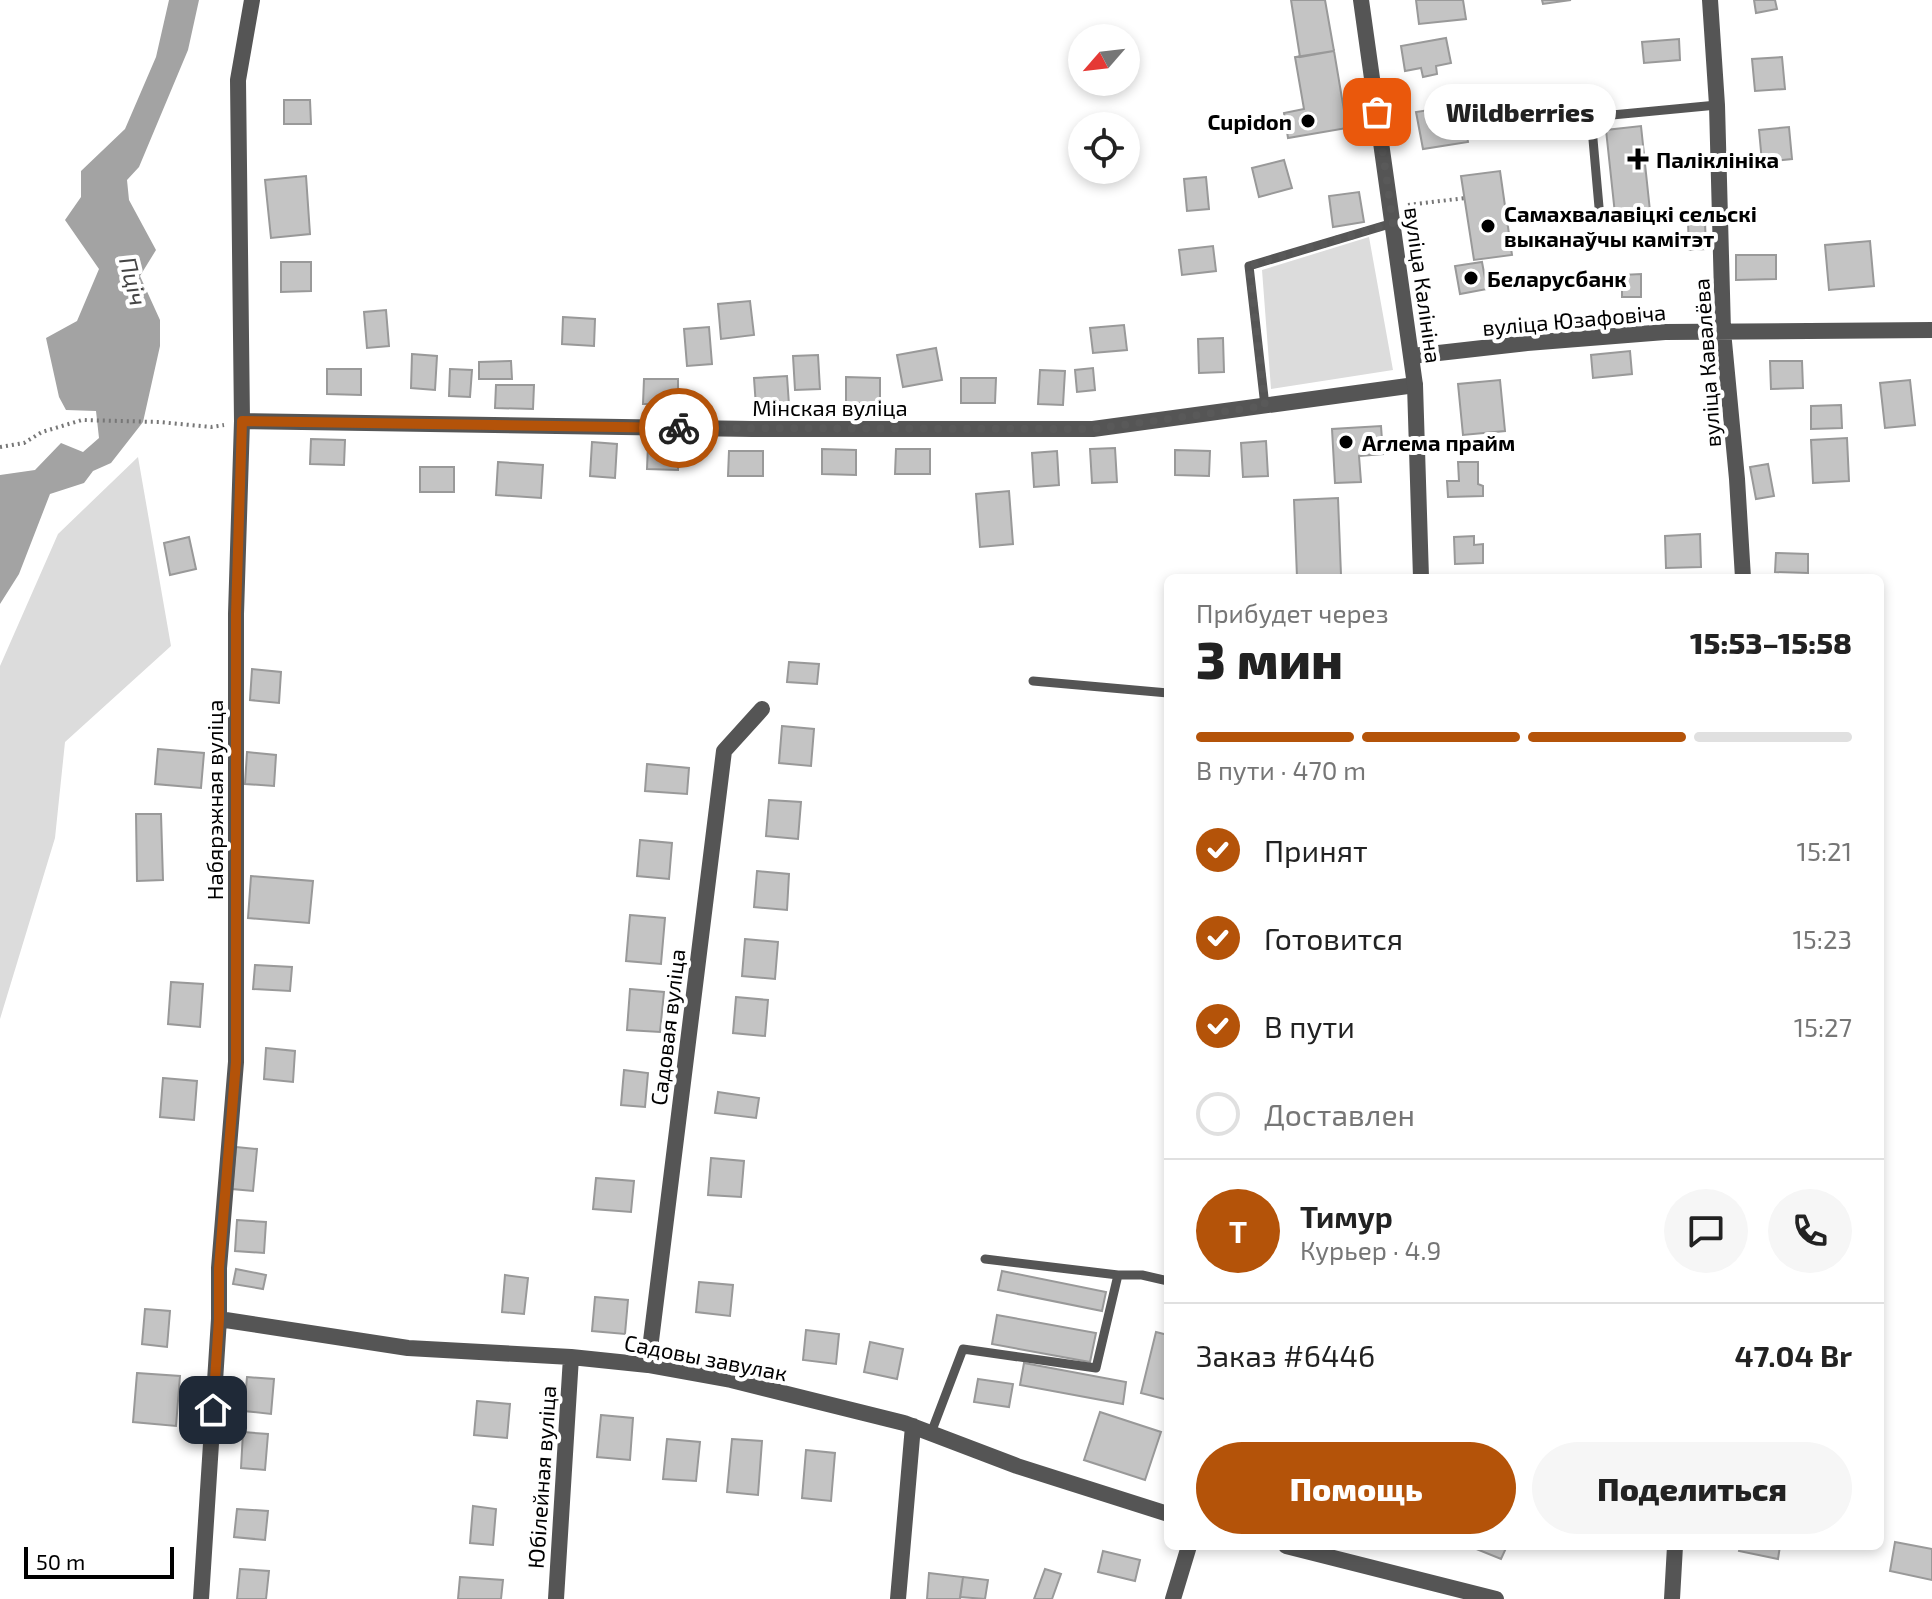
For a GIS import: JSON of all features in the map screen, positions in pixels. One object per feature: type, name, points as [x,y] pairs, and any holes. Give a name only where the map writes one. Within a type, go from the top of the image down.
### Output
[{"type":"street","name":"Набярэжная вуліца","points":[[201,1599],[219,1319],[219,1268],[236,1062],[236,630],[242,421],[238,80],[252,0]]},
{"type":"street","name":"вуліца Калініна","points":[[1361,0],[1412,356],[1421,574]]},
{"type":"street","name":"вуліца Кавалёва","points":[[1710,0],[1717,105],[1723,331],[1743,574]]},
{"type":"street","name":"вуліца Юзафовіча","points":[[1412,356],[1665,332],[1932,330]]},
{"type":"street","name":"Мінская вуліца","points":[[242,421],[752,429],[1093,429],[1415,385]]},
{"type":"street","name":"Садовая вуліца","points":[[648,1365],[724,751],[762,709]]},
{"type":"street","name":"Садовы завулак","points":[[219,1319],[408,1348],[571,1357],[648,1365],[731,1380],[913,1426],[1017,1466],[1164,1513]]},
{"type":"street","name":"Юбілейная вуліца","points":[[556,1599],[571,1357]]},
{"type":"street","points":[[898,1599],[913,1426]]},
{"type":"street","points":[[1173,1599],[1188,1550]]},
{"type":"street","points":[[1302,1550],[1496,1599]]},
{"type":"street","points":[[1672,1599],[1675,1550]]},
{"type":"lane","points":[[1599,207],[1591,117],[1717,105]]},
{"type":"lane","points":[[1265,406],[1249,266],[1393,223]]},
{"type":"lane","points":[[1033,681],[1164,693]]},
{"type":"lane","points":[[985,1259],[1118,1275],[1142,1275],[1164,1280]]},
{"type":"lane","points":[[931,1433],[963,1349],[1096,1368],[1118,1275]]},
{"type":"path","points":[[1407,205],[1465,198]]},
{"type":"path","points":[[0,447],[24,443],[42,432],[82,420],[211,427],[242,421]]},
{"type":"shaded area","points":[[1369,237],[1393,370],[1271,389],[1262,270]]},
{"type":"shaded area","points":[[138,457],[171,646],[65,742],[55,838],[0,1019],[0,666],[58,534]]},
{"type":"water","name":"Пціч","points":[[169,0],[199,0],[188,50],[139,167],[127,180],[129,200],[156,250],[140,276],[160,320],[160,346],[143,422],[111,463],[93,471],[84,483],[50,494],[19,574],[0,604],[0,475],[35,470],[61,443],[83,452],[99,438],[96,411],[66,410],[59,397],[46,338],[77,321],[99,269],[65,220],[81,197],[81,171],[125,129],[156,57]]},
{"type":"building","points":[[1291,0],[1325,0],[1334,51],[1300,57]]},
{"type":"building","points":[[1416,0],[1463,0],[1466,19],[1419,24]]},
{"type":"building","points":[[1542,0],[1571,0],[1543,4]]},
{"type":"building","points":[[1754,0],[1775,0],[1777,9],[1756,13]]},
{"type":"building","points":[[1446,38],[1451,63],[1436,66],[1437,74],[1423,77],[1421,68],[1405,71],[1401,46]]},
{"type":"building","points":[[1679,39],[1680,60],[1644,63],[1642,42]]},
{"type":"building","points":[[1334,51],[1347,128],[1288,138],[1284,113],[1304,109],[1295,57]]},
{"type":"building","points":[[1782,57],[1785,89],[1755,91],[1752,59]]},
{"type":"building","points":[[284,100],[310,100],[311,124],[284,124]]},
{"type":"building","points":[[1462,105],[1468,142],[1423,149],[1416,112]]},
{"type":"building","points":[[1641,126],[1650,211],[1615,214],[1606,130]]},
{"type":"building","points":[[1789,127],[1792,159],[1762,162],[1759,130]]},
{"type":"building","points":[[1284,160],[1292,188],[1259,197],[1252,168]]},
{"type":"building","name":"Самахвалавіцкі сельскі выканаўчы камітэт","points":[[1500,171],[1512,255],[1474,260],[1461,176]]},
{"type":"building","points":[[306,176],[310,234],[271,238],[265,180]]},
{"type":"building","points":[[1206,177],[1209,209],[1187,211],[1184,179]]},
{"type":"building","points":[[1359,192],[1364,222],[1333,227],[1329,196]]},
{"type":"building","points":[[1705,221],[1706,249],[1689,250],[1688,222]]},
{"type":"building","points":[[1870,241],[1874,286],[1829,290],[1825,245]]},
{"type":"building","points":[[1213,246],[1216,271],[1182,275],[1179,250]]},
{"type":"building","points":[[1736,255],[1776,255],[1776,279],[1736,280]]},
{"type":"building","points":[[281,262],[311,262],[311,291],[281,292]]},
{"type":"building","name":"Беларусбанк","points":[[1482,262],[1487,289],[1460,294],[1455,266]]},
{"type":"building","points":[[1641,274],[1641,297],[1622,297],[1622,275]]},
{"type":"building","points":[[750,301],[754,335],[721,339],[718,304]]},
{"type":"building","points":[[386,310],[389,346],[367,348],[364,312]]},
{"type":"building","points":[[563,317],[595,319],[594,346],[562,344]]},
{"type":"building","points":[[1124,325],[1127,350],[1093,353],[1090,328]]},
{"type":"building","points":[[709,327],[712,364],[687,366],[684,329]]},
{"type":"building","points":[[1223,338],[1224,372],[1199,373],[1198,339]]},
{"type":"building","points":[[936,348],[942,380],[903,387],[897,355]]},
{"type":"building","points":[[1630,351],[1632,374],[1593,378],[1591,355]]},
{"type":"building","points":[[412,354],[437,356],[435,390],[411,388]]},
{"type":"building","points":[[818,355],[820,389],[795,390],[793,356]]},
{"type":"building","points":[[511,361],[512,379],[479,379],[479,362]]},
{"type":"building","points":[[1770,361],[1802,361],[1803,388],[1771,389]]},
{"type":"building","points":[[1093,368],[1095,390],[1077,392],[1075,370]]},
{"type":"building","points":[[327,369],[361,369],[361,395],[327,394]]},
{"type":"building","points":[[450,369],[472,370],[470,397],[449,396]]},
{"type":"building","points":[[1040,370],[1065,371],[1063,405],[1038,404]]},
{"type":"building","points":[[787,376],[789,405],[756,407],[754,378]]},
{"type":"building","points":[[846,377],[880,378],[880,403],[846,403]]},
{"type":"building","points":[[961,378],[996,378],[995,403],[961,403]]},
{"type":"building","points":[[644,379],[678,379],[678,404],[643,404]]},
{"type":"building","points":[[1500,380],[1505,431],[1463,435],[1458,384]]},
{"type":"building","points":[[1910,380],[1915,425],[1885,428],[1880,383]]},
{"type":"building","points":[[496,385],[534,385],[533,409],[495,408]]},
{"type":"building","points":[[1841,405],[1842,428],[1811,429],[1811,406]]},
{"type":"building","points":[[1381,426],[1383,454],[1359,456],[1361,482],[1335,483],[1332,429]]},
{"type":"building","points":[[1847,438],[1849,481],[1813,483],[1811,440]]},
{"type":"building","points":[[311,439],[345,440],[344,465],[310,464]]},
{"type":"building","points":[[1266,441],[1268,476],[1243,477],[1241,443]]},
{"type":"building","points":[[592,442],[617,444],[615,478],[590,476]]},
{"type":"building","points":[[648,445],[678,445],[678,470],[647,469]]},
{"type":"building","points":[[1115,448],[1117,482],[1092,483],[1090,449]]},
{"type":"building","points":[[822,449],[856,450],[856,475],[822,474]]},
{"type":"building","points":[[896,449],[930,449],[930,474],[895,474]]},
{"type":"building","points":[[1175,450],[1210,451],[1209,476],[1175,475]]},
{"type":"building","points":[[729,451],[763,451],[763,476],[728,476]]},
{"type":"building","points":[[1057,451],[1059,485],[1034,487],[1032,453]]},
{"type":"building","points":[[498,462],[543,465],[541,498],[496,495]]},
{"type":"building","points":[[1458,462],[1478,462],[1478,484],[1483,486],[1483,496],[1448,497],[1447,481],[1459,481]]},
{"type":"building","points":[[1768,464],[1774,496],[1756,499],[1750,467]]},
{"type":"building","points":[[420,467],[454,467],[454,492],[420,492]]},
{"type":"building","points":[[1009,491],[1013,544],[980,547],[976,494]]},
{"type":"building","points":[[1338,498],[1341,574],[1297,574],[1294,500]]},
{"type":"building","points":[[1700,534],[1701,567],[1666,568],[1665,536]]},
{"type":"building","points":[[1474,536],[1474,545],[1483,544],[1483,563],[1455,564],[1454,537]]},
{"type":"building","points":[[189,537],[196,569],[170,575],[164,543]]},
{"type":"building","points":[[1776,553],[1808,554],[1808,573],[1775,572]]},
{"type":"building","points":[[789,662],[819,664],[817,684],[787,682]]},
{"type":"building","points":[[252,669],[281,672],[279,703],[250,700]]},
{"type":"building","points":[[782,726],[814,729],[811,766],[779,763]]},
{"type":"building","points":[[158,749],[204,753],[201,788],[155,784]]},
{"type":"building","points":[[247,752],[276,755],[274,786],[245,784]]},
{"type":"building","points":[[647,764],[689,768],[687,794],[645,791]]},
{"type":"building","points":[[769,800],[801,802],[798,839],[766,836]]},
{"type":"building","points":[[136,814],[161,814],[163,880],[137,881]]},
{"type":"building","points":[[640,840],[672,843],[669,879],[637,876]]},
{"type":"building","points":[[757,871],[789,874],[787,910],[754,907]]},
{"type":"building","points":[[251,876],[313,881],[309,923],[248,918]]},
{"type":"building","points":[[630,915],[665,918],[661,964],[626,961]]},
{"type":"building","points":[[745,939],[778,942],[775,979],[742,976]]},
{"type":"building","points":[[255,965],[292,967],[290,991],[253,989]]},
{"type":"building","points":[[171,982],[203,984],[200,1027],[168,1024]]},
{"type":"building","points":[[630,989],[664,992],[660,1032],[627,1030]]},
{"type":"building","points":[[736,997],[768,1000],[765,1036],[733,1033]]},
{"type":"building","points":[[266,1048],[295,1051],[293,1082],[264,1079]]},
{"type":"building","points":[[624,1070],[648,1073],[645,1107],[621,1105]]},
{"type":"building","points":[[163,1078],[197,1081],[194,1120],[160,1117]]},
{"type":"building","points":[[718,1092],[759,1098],[756,1118],[715,1113]]},
{"type":"building","points":[[236,1147],[257,1149],[253,1191],[232,1189]]},
{"type":"building","points":[[711,1158],[744,1161],[741,1197],[708,1195]]},
{"type":"building","points":[[596,1178],[634,1181],[631,1212],[593,1209]]},
{"type":"building","points":[[237,1220],[266,1222],[264,1253],[235,1251]]},
{"type":"building","points":[[236,1269],[266,1275],[263,1289],[233,1284]]},
{"type":"building","points":[[1002,1271],[1106,1292],[1102,1311],[998,1290]]},
{"type":"building","points":[[505,1275],[528,1278],[524,1314],[502,1312]]},
{"type":"building","points":[[699,1282],[733,1285],[730,1316],[696,1312]]},
{"type":"building","points":[[595,1297],[628,1300],[625,1334],[592,1331]]},
{"type":"building","points":[[145,1309],[170,1311],[167,1347],[142,1344]]},
{"type":"building","points":[[997,1315],[1096,1333],[1090,1362],[992,1344]]},
{"type":"building","points":[[806,1330],[839,1334],[836,1364],[803,1360]]},
{"type":"building","points":[[1156,1332],[1164,1334],[1164,1399],[1141,1393]]},
{"type":"building","points":[[870,1342],[903,1349],[897,1379],[864,1372]]},
{"type":"building","points":[[1024,1363],[1126,1382],[1123,1404],[1020,1385]]},
{"type":"building","points":[[137,1373],[180,1376],[176,1426],[133,1422]]},
{"type":"building","points":[[247,1377],[274,1379],[271,1414],[244,1411]]},
{"type":"building","points":[[978,1379],[1013,1384],[1009,1407],[974,1402]]},
{"type":"building","points":[[477,1401],[510,1404],[507,1438],[474,1435]]},
{"type":"building","points":[[1100,1412],[1161,1432],[1145,1480],[1084,1460]]},
{"type":"building","points":[[601,1415],[633,1418],[630,1460],[597,1457]]},
{"type":"building","points":[[243,1432],[268,1434],[265,1470],[241,1468]]},
{"type":"building","points":[[667,1439],[700,1442],[696,1481],[663,1479]]},
{"type":"building","points":[[732,1439],[762,1441],[758,1495],[727,1492]]},
{"type":"building","points":[[806,1450],[835,1453],[831,1501],[802,1498]]},
{"type":"building","points":[[473,1506],[496,1509],[493,1545],[470,1543]]},
{"type":"building","points":[[237,1509],[268,1511],[265,1540],[234,1537]]},
{"type":"building","points":[[1895,1542],[1932,1549],[1932,1580],[1890,1571]]},
{"type":"building","points":[[1479,1550],[1505,1550],[1501,1559]]},
{"type":"building","points":[[1739,1550],[1779,1550],[1778,1559]]},
{"type":"building","points":[[1103,1551],[1140,1560],[1135,1581],[1098,1572]]},
{"type":"building","points":[[240,1569],[269,1571],[266,1599],[237,1599]]},
{"type":"building","points":[[1045,1569],[1061,1574],[1052,1599],[1034,1599]]},
{"type":"building","points":[[929,1573],[963,1577],[960,1599],[927,1599]]},
{"type":"building","points":[[460,1577],[503,1580],[501,1599],[458,1599]]},
{"type":"building","points":[[963,1577],[988,1580],[985,1599],[960,1597]]},
{"type":"way so far","points":[[679,428],[1093,429],[1265,406],[1249,266],[1393,223],[1377,112]]},
{"type":"place","name":"Wildberries","points":[[1377,112]]},
{"type":"place","name":"Cupidon","points":[[1308,121]]},
{"type":"place","name":"Паліклініка","points":[[1638,159]]},
{"type":"place","name":"Самахвалавіцкі сельскі выканаўчы камітэт","points":[[1488,226]]},
{"type":"place","name":"Беларусбанк","points":[[1471,278]]},
{"type":"place","name":"Аглема прайм","points":[[1346,442]]},
{"type":"route","points":[[213,1410],[219,1268],[236,1062],[236,614],[242,421],[679,428]]}]
